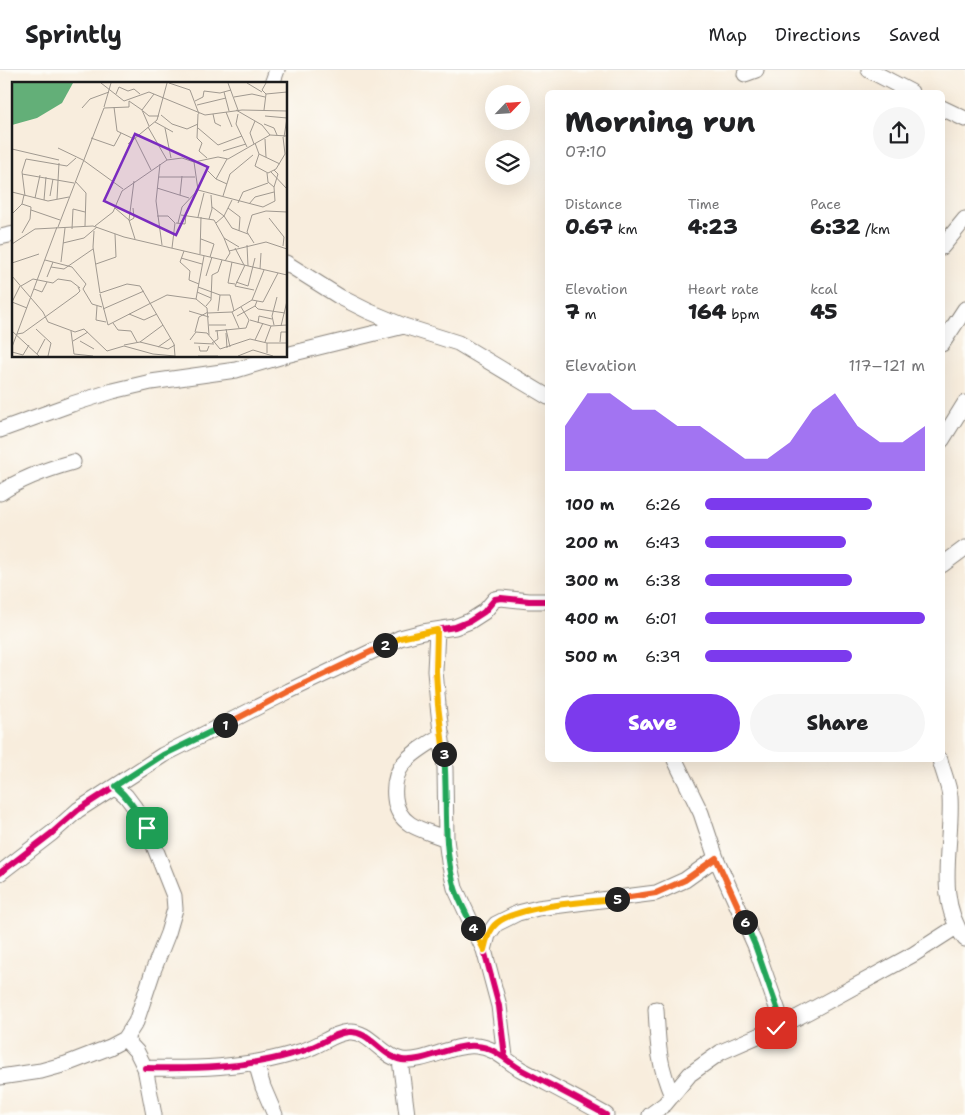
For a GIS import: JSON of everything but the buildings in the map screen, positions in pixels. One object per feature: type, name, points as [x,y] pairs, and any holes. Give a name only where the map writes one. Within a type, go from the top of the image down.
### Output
[{"type":"street","points":[[273,82],[277,70]]},
{"type":"street","points":[[869,70],[894,77],[908,90]]},
{"type":"street","points":[[945,109],[965,118]]},
{"type":"street","points":[[945,243],[965,218]]},
{"type":"street","points":[[288,264],[340,297],[368,311],[404,326],[458,343],[545,395]]},
{"type":"street","points":[[945,339],[965,309]]},
{"type":"street","points":[[288,355],[404,326]]},
{"type":"street","points":[[0,430],[113,391],[151,382],[236,370],[276,358]]},
{"type":"street","points":[[945,435],[965,403]]},
{"type":"street","points":[[0,493],[35,475],[73,462]]},
{"type":"street","points":[[945,564],[965,548]]},
{"type":"street","points":[[0,873],[52,833],[78,810],[163,755],[289,691],[400,638],[455,627],[470,621],[484,612],[495,599],[545,602]]},
{"type":"street","points":[[437,630],[436,671],[445,768],[446,839],[449,862],[454,888],[484,950],[499,1006],[505,1057]]},
{"type":"street","points":[[442,735],[414,753],[398,770],[393,787],[395,806],[401,816],[410,824],[446,839]]},
{"type":"street","points":[[676,762],[701,814],[716,858],[755,945],[783,1025]]},
{"type":"street","points":[[650,1115],[657,1111],[672,1096],[690,1074],[721,1052],[783,1025],[914,954],[961,933],[952,914],[948,895],[950,795],[941,762]]},
{"type":"street","points":[[0,1076],[41,1071],[66,1064],[110,1047],[125,1038],[136,1022],[168,933],[175,908],[174,896],[147,828],[136,808],[115,786]]},
{"type":"street","points":[[484,950],[488,936],[496,924],[518,912],[656,893],[685,880],[716,858]]},
{"type":"street","points":[[656,1009],[658,1054],[663,1075],[672,1096]]},
{"type":"street","points":[[146,1068],[186,1069],[256,1063],[310,1048],[336,1034],[351,1032],[362,1036],[400,1060],[415,1059],[465,1046],[488,1048],[520,1068],[606,1115]]},
{"type":"street","points":[[125,1038],[137,1052],[146,1068],[154,1115]]},
{"type":"street","points":[[400,1060],[407,1115]]},
{"type":"street","points":[[256,1063],[263,1087],[275,1115]]},
{"type":"cycle path","points":[[0,873],[52,833],[78,810],[163,755],[289,691],[400,638],[455,627],[470,621],[484,612],[495,599],[545,601]]},
{"type":"cycle path","points":[[437,630],[435,671],[445,768],[446,839],[449,862],[455,888],[484,950],[499,1006],[505,1057]]},
{"type":"cycle path","points":[[145,1068],[201,1068],[238,1065],[274,1059],[304,1051],[334,1036],[349,1032],[363,1035],[388,1054],[402,1060],[420,1059],[467,1046],[483,1047],[606,1115]]},
{"type":"route","points":[[147,828],[136,808],[115,786],[163,755],[289,691],[400,638],[437,630],[436,671],[445,768],[446,839],[449,862],[454,888],[484,950],[488,936],[496,924],[518,912],[656,893],[685,880],[716,858],[755,945],[783,1025],[776,1028]]}]
